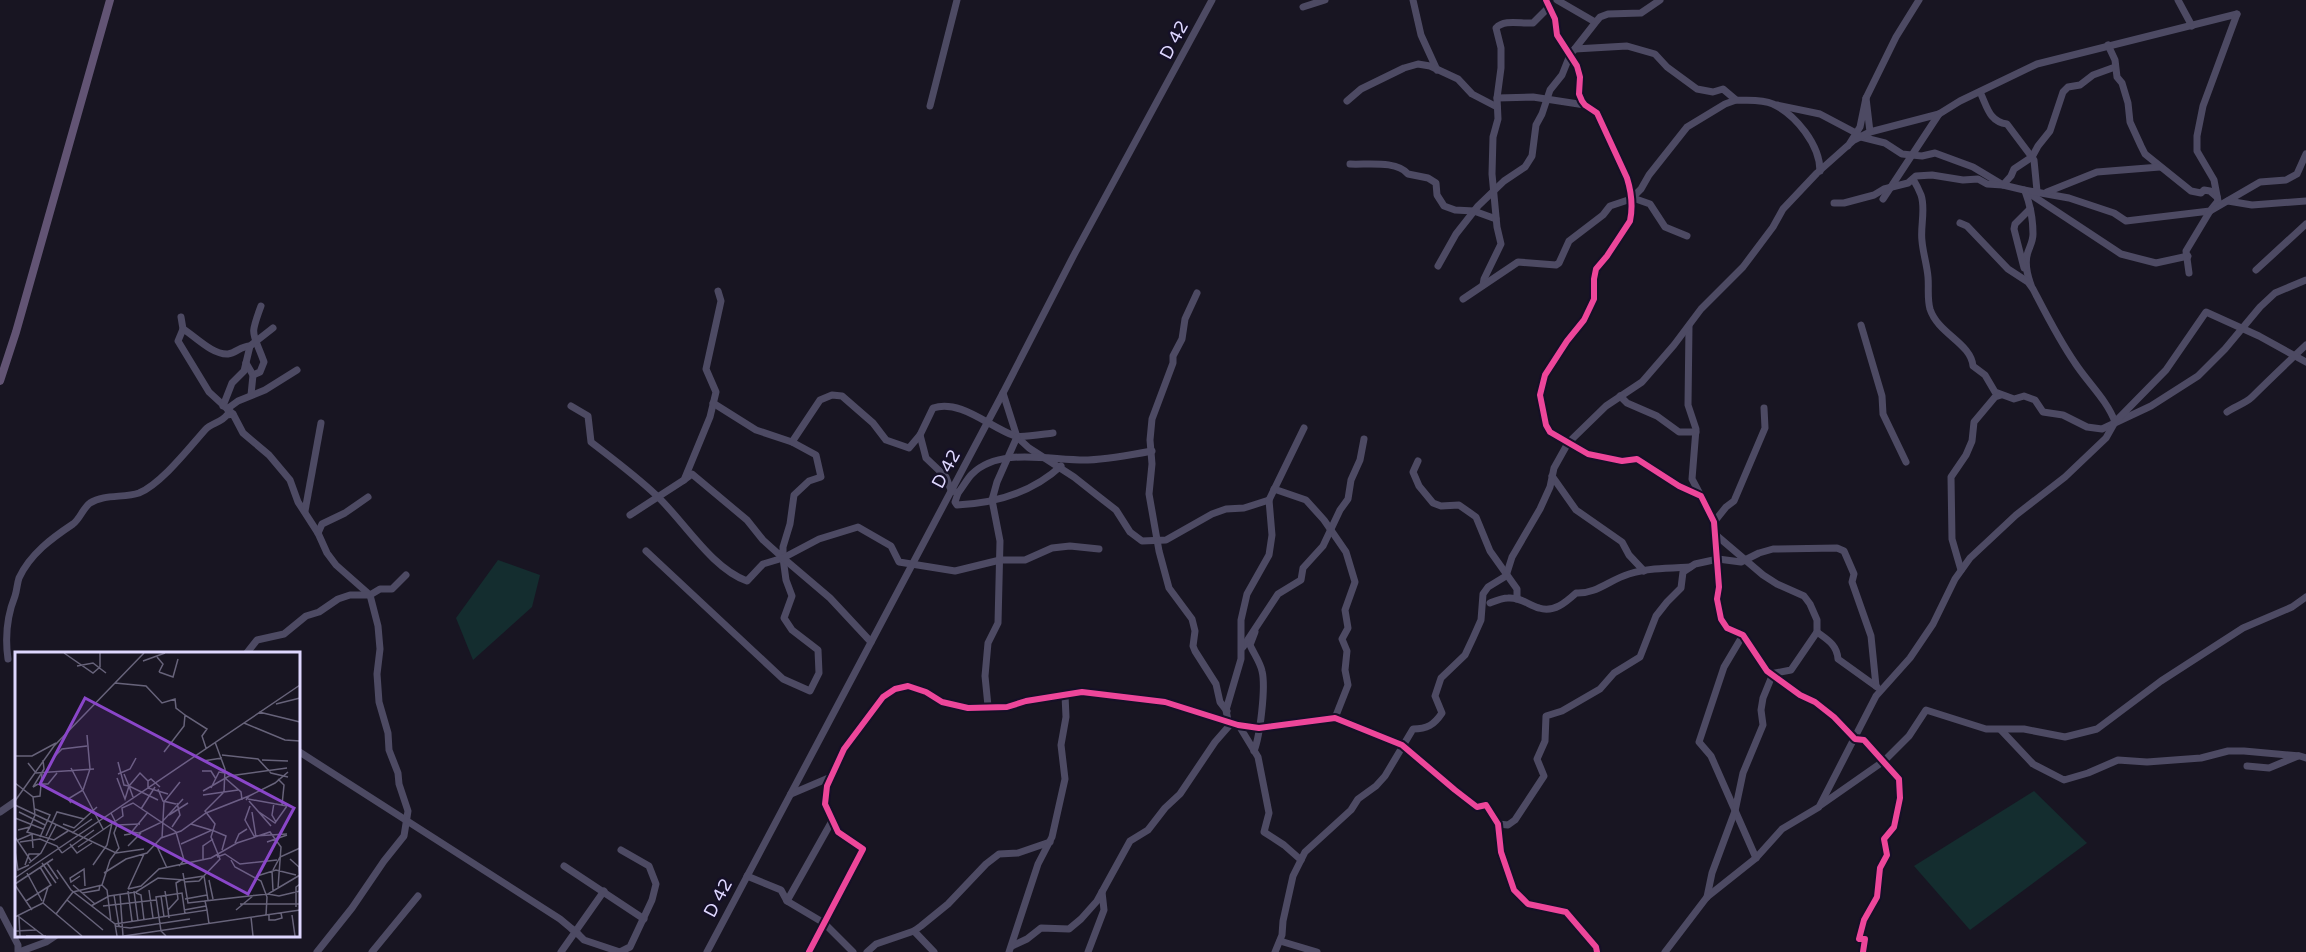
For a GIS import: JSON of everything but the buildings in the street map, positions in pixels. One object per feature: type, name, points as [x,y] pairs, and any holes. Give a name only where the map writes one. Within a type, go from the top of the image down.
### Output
[{"type":"main road","points":[[0,381],[110,0]]},
{"type":"street","points":[[930,106],[957,0]]},
{"type":"street","name":"D 42","points":[[706,952],[911,565],[955,492],[988,421],[1075,253],[1212,0]]},
{"type":"street","points":[[1303,7],[1325,0]]},
{"type":"street","points":[[1413,0],[1421,34],[1437,70]]},
{"type":"street","points":[[1557,0],[1595,22]]},
{"type":"street","points":[[1438,266],[1456,234],[1486,197],[1525,167],[1532,156],[1536,125],[1546,100],[1555,82],[1562,75],[1572,52],[1595,22],[1608,14],[1641,13],[1660,0]]},
{"type":"street","points":[[1275,952],[1280,941],[1293,876],[1305,852],[1351,810],[1358,799],[1385,776],[1413,729],[1429,727],[1442,713],[1434,696],[1441,678],[1465,655],[1481,620],[1483,594],[1488,587],[1506,576],[1512,557],[1550,487],[1554,468],[1568,443],[1606,406],[1642,382],[1725,282],[1743,267],[1773,227],[1783,209],[1857,135],[1866,98],[1896,37],[1919,0]]},
{"type":"street","points":[[2178,0],[2193,26]]},
{"type":"street","points":[[1483,285],[1502,244],[1493,192],[1492,137],[1498,119],[1497,98],[1501,58],[1496,28],[1500,23],[1533,22],[1547,4],[1555,19],[1557,34],[1572,52],[1580,77],[1579,94],[1585,105]]},
{"type":"street","points":[[1857,135],[1938,114],[1960,100],[2037,64],[2237,14],[2203,106],[2197,136],[2197,151],[2214,180],[2218,201],[2210,210],[2186,251],[2189,273]]},
{"type":"street","points":[[2108,45],[2117,77],[2122,83],[2128,103],[2130,122],[2145,154],[2191,191],[2197,193],[2204,190],[2210,191],[2217,197]]},
{"type":"street","points":[[1572,52],[1627,46],[1655,54],[1667,67],[1697,89],[1713,92],[1723,89],[1736,100]]},
{"type":"street","points":[[1347,101],[1361,89],[1412,64],[1426,65],[1458,79],[1472,94],[1497,107]]},
{"type":"street","points":[[2003,185],[2014,169],[2032,157],[2050,131],[2063,92],[2068,87],[2080,85],[2093,75],[2115,67]]},
{"type":"street","points":[[1980,92],[1995,122],[2007,124],[2032,157],[2037,191]]},
{"type":"street","points":[[1497,98],[1533,97],[1585,105],[1597,113],[1627,178],[1632,198],[1630,221],[1596,269],[1594,299],[1545,375],[1540,395],[1546,425],[1550,432],[1588,454],[1622,461],[1637,459],[1679,486],[1701,496]]},
{"type":"street","points":[[1866,98],[1870,132]]},
{"type":"street","points":[[1463,300],[1518,262],[1559,263],[1569,241],[1603,215],[1610,206],[1632,198],[1687,127],[1725,104],[1736,100],[1756,100],[1820,114],[1857,135],[1872,139],[1902,153],[1922,156],[1935,153],[1973,167],[2003,185]]},
{"type":"street","points":[[1773,104],[1801,126],[1811,139],[1816,148],[1820,171]]},
{"type":"street","points":[[1883,199],[1938,114]]},
{"type":"street","points":[[1834,203],[1858,199],[1908,183],[1916,176],[1932,176],[1963,180],[1978,179],[1987,184],[2046,193],[2092,205],[2126,221],[2210,210],[2260,182],[2286,180],[2297,174],[2306,154]]},
{"type":"street","points":[[1350,164],[1379,166],[1387,164],[1404,169],[1407,174],[1428,178],[1436,183],[1437,195],[1444,206],[1455,210],[1474,211],[1496,219]]},
{"type":"street","points":[[2046,193],[2097,172],[2160,166]]},
{"type":"street","points":[[1913,179],[1922,197],[1922,240],[1927,269],[1927,297],[1931,312],[1946,333],[1968,350],[1973,366],[1985,375],[1995,392],[2014,399],[2024,396],[2036,399],[2043,412],[2063,415],[2087,427],[2102,429],[2151,406],[2198,376],[2241,327],[2275,293],[2306,280]]},
{"type":"street","points":[[2025,191],[2033,233],[2026,259],[2028,276]]},
{"type":"street","points":[[2025,191],[2121,254],[2156,263],[2188,256]]},
{"type":"street","points":[[1632,198],[1650,204],[1665,227],[1687,236]]},
{"type":"street","points":[[2228,201],[2252,205],[2306,201]]},
{"type":"street","points":[[2030,209],[2013,229],[2031,287],[2056,334],[2094,390],[2105,401],[2115,422]]},
{"type":"street","points":[[1960,223],[1967,226],[2008,269],[2031,287]]},
{"type":"street","points":[[2256,270],[2306,224]]},
{"type":"street","points":[[684,480],[710,417],[716,392],[706,369],[721,300],[718,291]]},
{"type":"street","points":[[1197,293],[1185,319],[1182,339],[1173,356],[1173,363],[1155,409],[1151,428],[1149,494],[1156,541],[1169,588],[1192,619],[1195,631],[1193,646],[1195,651],[1216,684],[1220,702],[1239,725],[1257,757],[1269,813],[1264,832],[1301,860]]},
{"type":"street","points":[[8,659],[6,636],[11,604],[20,577],[38,552],[58,533],[75,523],[90,503],[144,490],[166,472],[207,428],[222,421],[227,415],[232,383],[242,374],[253,344],[253,329],[261,306]]},
{"type":"street","points":[[1819,807],[1879,688],[1910,658],[1934,624],[1955,579],[1970,558],[2016,515],[2065,477],[2106,438],[2115,422],[2166,369],[2206,312],[2241,327],[2306,362]]},
{"type":"street","points":[[181,318],[184,330],[221,354],[232,353],[239,348],[253,344],[273,328]]},
{"type":"street","points":[[1689,325],[1688,405],[1696,432],[1692,479],[1714,522],[1718,559],[1717,599],[1721,619],[1727,628],[1743,635],[1771,675],[1800,695],[1815,702],[1834,717],[1855,739],[1864,740],[1899,779],[1900,798],[1894,827],[1884,839],[1887,855],[1880,868],[1877,897],[1864,920],[1859,939],[1865,939],[1863,952]]},
{"type":"street","points":[[1861,325],[1882,396],[1883,414],[1906,462]]},
{"type":"street","points":[[184,330],[178,341],[207,388],[228,410],[243,433],[269,455],[285,473],[294,486],[298,502],[318,533],[327,553],[336,565],[370,595],[378,626],[379,702],[408,811],[404,836],[352,908],[316,952]]},
{"type":"street","points":[[253,344],[264,362],[260,372],[253,375]]},
{"type":"street","points":[[2227,411],[2251,398],[2306,345]]},
{"type":"street","points":[[246,363],[253,375],[251,395]]},
{"type":"street","points":[[228,410],[251,395],[287,378],[297,370]]},
{"type":"street","points":[[988,706],[985,676],[988,643],[998,623],[1000,560],[1000,541],[992,500],[997,482],[1017,437],[1003,393]]},
{"type":"street","points":[[792,442],[820,400],[832,395],[842,396],[873,423],[886,440],[909,448],[920,435],[933,408],[945,404],[988,421],[1017,437],[1116,510],[1130,532],[1142,541],[1166,540],[1212,514],[1244,508],[1269,500]]},
{"type":"street","points":[[1961,570],[1952,539],[1951,477],[1966,455],[1972,441],[1974,422],[1995,397],[2001,395]]},
{"type":"street","points":[[1620,396],[1627,404],[1657,416],[1679,432],[1696,432]]},
{"type":"street","points":[[646,551],[783,679],[810,691],[819,673],[818,650],[792,630],[784,618],[792,596],[786,580],[783,547],[790,524],[794,495],[809,481],[822,477],[816,455],[792,442],[756,430],[713,403]]},
{"type":"street","points":[[571,406],[588,416],[591,442],[657,496],[696,540],[735,577],[747,581],[763,564],[783,558],[819,539],[858,527],[891,546],[899,562],[955,571],[1000,560],[1025,560],[1052,548],[1070,546],[1099,549]]},
{"type":"street","points":[[1714,522],[1734,501],[1765,428],[1764,408]]},
{"type":"street","points":[[305,511],[321,423]]},
{"type":"street","points":[[1011,949],[1041,928],[1069,929],[1081,920],[1102,892],[1130,841],[1148,830],[1165,808],[1180,794],[1215,742],[1229,726],[1226,710],[1241,659],[1241,620],[1247,594],[1269,555],[1272,535],[1269,500],[1304,428]]},
{"type":"street","points":[[1017,437],[1053,433]]},
{"type":"street","points":[[920,435],[926,458],[946,477],[955,492],[957,505],[992,500],[1026,491],[1060,467],[1066,459]]},
{"type":"street","points":[[1241,649],[1278,594],[1301,580],[1303,568],[1323,546],[1340,510],[1348,499],[1351,480],[1360,460],[1364,439]]},
{"type":"street","points":[[955,492],[972,474],[1008,456],[1088,460],[1152,451]]},
{"type":"street","points":[[1418,461],[1413,472],[1427,498],[1441,506],[1459,505],[1476,518],[1490,551],[1517,589],[1517,599]]},
{"type":"street","points":[[630,515],[693,474],[747,520],[763,540],[830,598],[871,642]]},
{"type":"street","points":[[1552,476],[1576,510],[1623,542],[1629,555],[1644,571]]},
{"type":"street","points":[[1274,489],[1306,500],[1346,552],[1355,582],[1345,610],[1348,628],[1342,639],[1347,651],[1345,670],[1348,685],[1335,718]]},
{"type":"street","points":[[318,533],[322,524],[345,513],[368,497]]},
{"type":"street","points":[[1716,535],[1777,584],[1804,596],[1817,620],[1817,632],[1791,670],[1771,675]]},
{"type":"street","points":[[1498,824],[1508,825],[1515,820],[1544,776],[1537,759],[1545,741],[1546,716],[1562,711],[1600,689],[1614,673],[1640,657],[1656,616],[1681,588],[1683,572],[1695,564],[1718,559],[1741,562],[1773,549],[1837,548],[1844,551],[1854,574],[1852,582],[1872,636],[1879,688]]},
{"type":"street","points":[[1490,603],[1507,598],[1528,602],[1539,608],[1554,608],[1565,604],[1576,593],[1590,593],[1611,581],[1644,571],[1690,567]]},
{"type":"street","points":[[248,652],[257,640],[284,634],[306,616],[319,612],[338,600],[392,589],[406,575]]},
{"type":"street","points":[[1667,950],[1707,897],[1756,858],[1782,829],[1819,807],[1884,761],[1909,736],[1926,710],[1986,729],[2024,729],[2065,737],[2097,729],[2162,681],[2243,628],[2292,607],[2306,597]]},
{"type":"street","points":[[1254,751],[1260,735],[1258,729],[1263,699],[1263,673],[1250,645],[1257,624]]},
{"type":"street","points":[[1817,632],[1834,645],[1838,651],[1838,659],[1879,688]]},
{"type":"street","points":[[1743,635],[1724,667],[1699,742],[1711,756],[1756,858]]},
{"type":"street","points":[[1707,897],[1712,873],[1735,812],[1743,773],[1763,725],[1761,710],[1771,675]]},
{"type":"street","points":[[809,952],[863,849],[838,832],[825,804],[827,786],[844,749],[883,697],[895,689],[908,686],[926,692],[942,702],[968,708],[1006,707],[1026,701],[1082,692],[1165,702],[1258,729],[1335,718],[1402,745],[1478,807],[1486,805],[1498,824],[1501,852],[1514,890],[1528,904],[1566,912],[1596,947],[1597,952]]},
{"type":"street","points":[[1011,949],[1038,864],[1050,842],[1065,779],[1061,745],[1066,717],[1065,695]]},
{"type":"street","points":[[2001,730],[2033,764],[2064,780],[2118,760],[2147,762],[2201,758],[2244,750],[2304,756]]},
{"type":"street","points":[[300,753],[560,919],[584,940],[620,952],[630,947],[644,919],[656,884],[649,866],[621,850]]},
{"type":"street","points":[[2247,766],[2269,768],[2304,756]]},
{"type":"street","points":[[791,794],[831,777]]},
{"type":"street","points":[[0,812],[15,802]]},
{"type":"street","points":[[787,901],[832,821]]},
{"type":"street","points":[[867,952],[876,944],[914,930],[948,904],[986,864],[999,854],[1018,853],[1050,842]]},
{"type":"street","points":[[564,866],[644,919]]},
{"type":"street","points":[[747,876],[781,890],[787,901],[824,923],[853,952]]},
{"type":"street","points":[[561,952],[604,891]]},
{"type":"street","points":[[1088,952],[1104,910],[1102,892]]},
{"type":"street","points":[[372,952],[418,896]]},
{"type":"street","points":[[0,910],[18,945],[19,952],[54,937]]},
{"type":"street","points":[[914,930],[934,952]]},
{"type":"street","points":[[1280,941],[1317,952]]},
{"type":"green space","points":[[498,560],[540,575],[532,607],[473,660],[456,618]]},
{"type":"green space","points":[[2034,791],[2087,843],[1970,930],[1914,866]]},
{"type":"cycle path","points":[[1546,0],[1555,19],[1557,35],[1577,66],[1580,77],[1579,94],[1582,101],[1597,113],[1627,178],[1631,205],[1630,221],[1596,269],[1594,299],[1584,320],[1545,375],[1540,395],[1546,425],[1550,432],[1588,454],[1622,461],[1637,459],[1679,486],[1701,496],[1714,522],[1719,587],[1717,599],[1721,619],[1727,628],[1743,635],[1767,671],[1800,695],[1815,702],[1834,717],[1855,739],[1864,740],[1899,779],[1900,798],[1894,827],[1884,839],[1887,855],[1880,868],[1877,897],[1864,920],[1859,939],[1865,939],[1863,952]]},
{"type":"cycle path","points":[[809,952],[863,849],[838,832],[825,804],[827,786],[844,749],[883,697],[895,689],[908,686],[926,692],[942,702],[968,708],[1007,707],[1026,701],[1082,692],[1165,702],[1238,725],[1259,728],[1335,718],[1402,745],[1477,807],[1486,805],[1498,824],[1501,852],[1514,890],[1528,904],[1566,912],[1596,947],[1597,952]]}]
